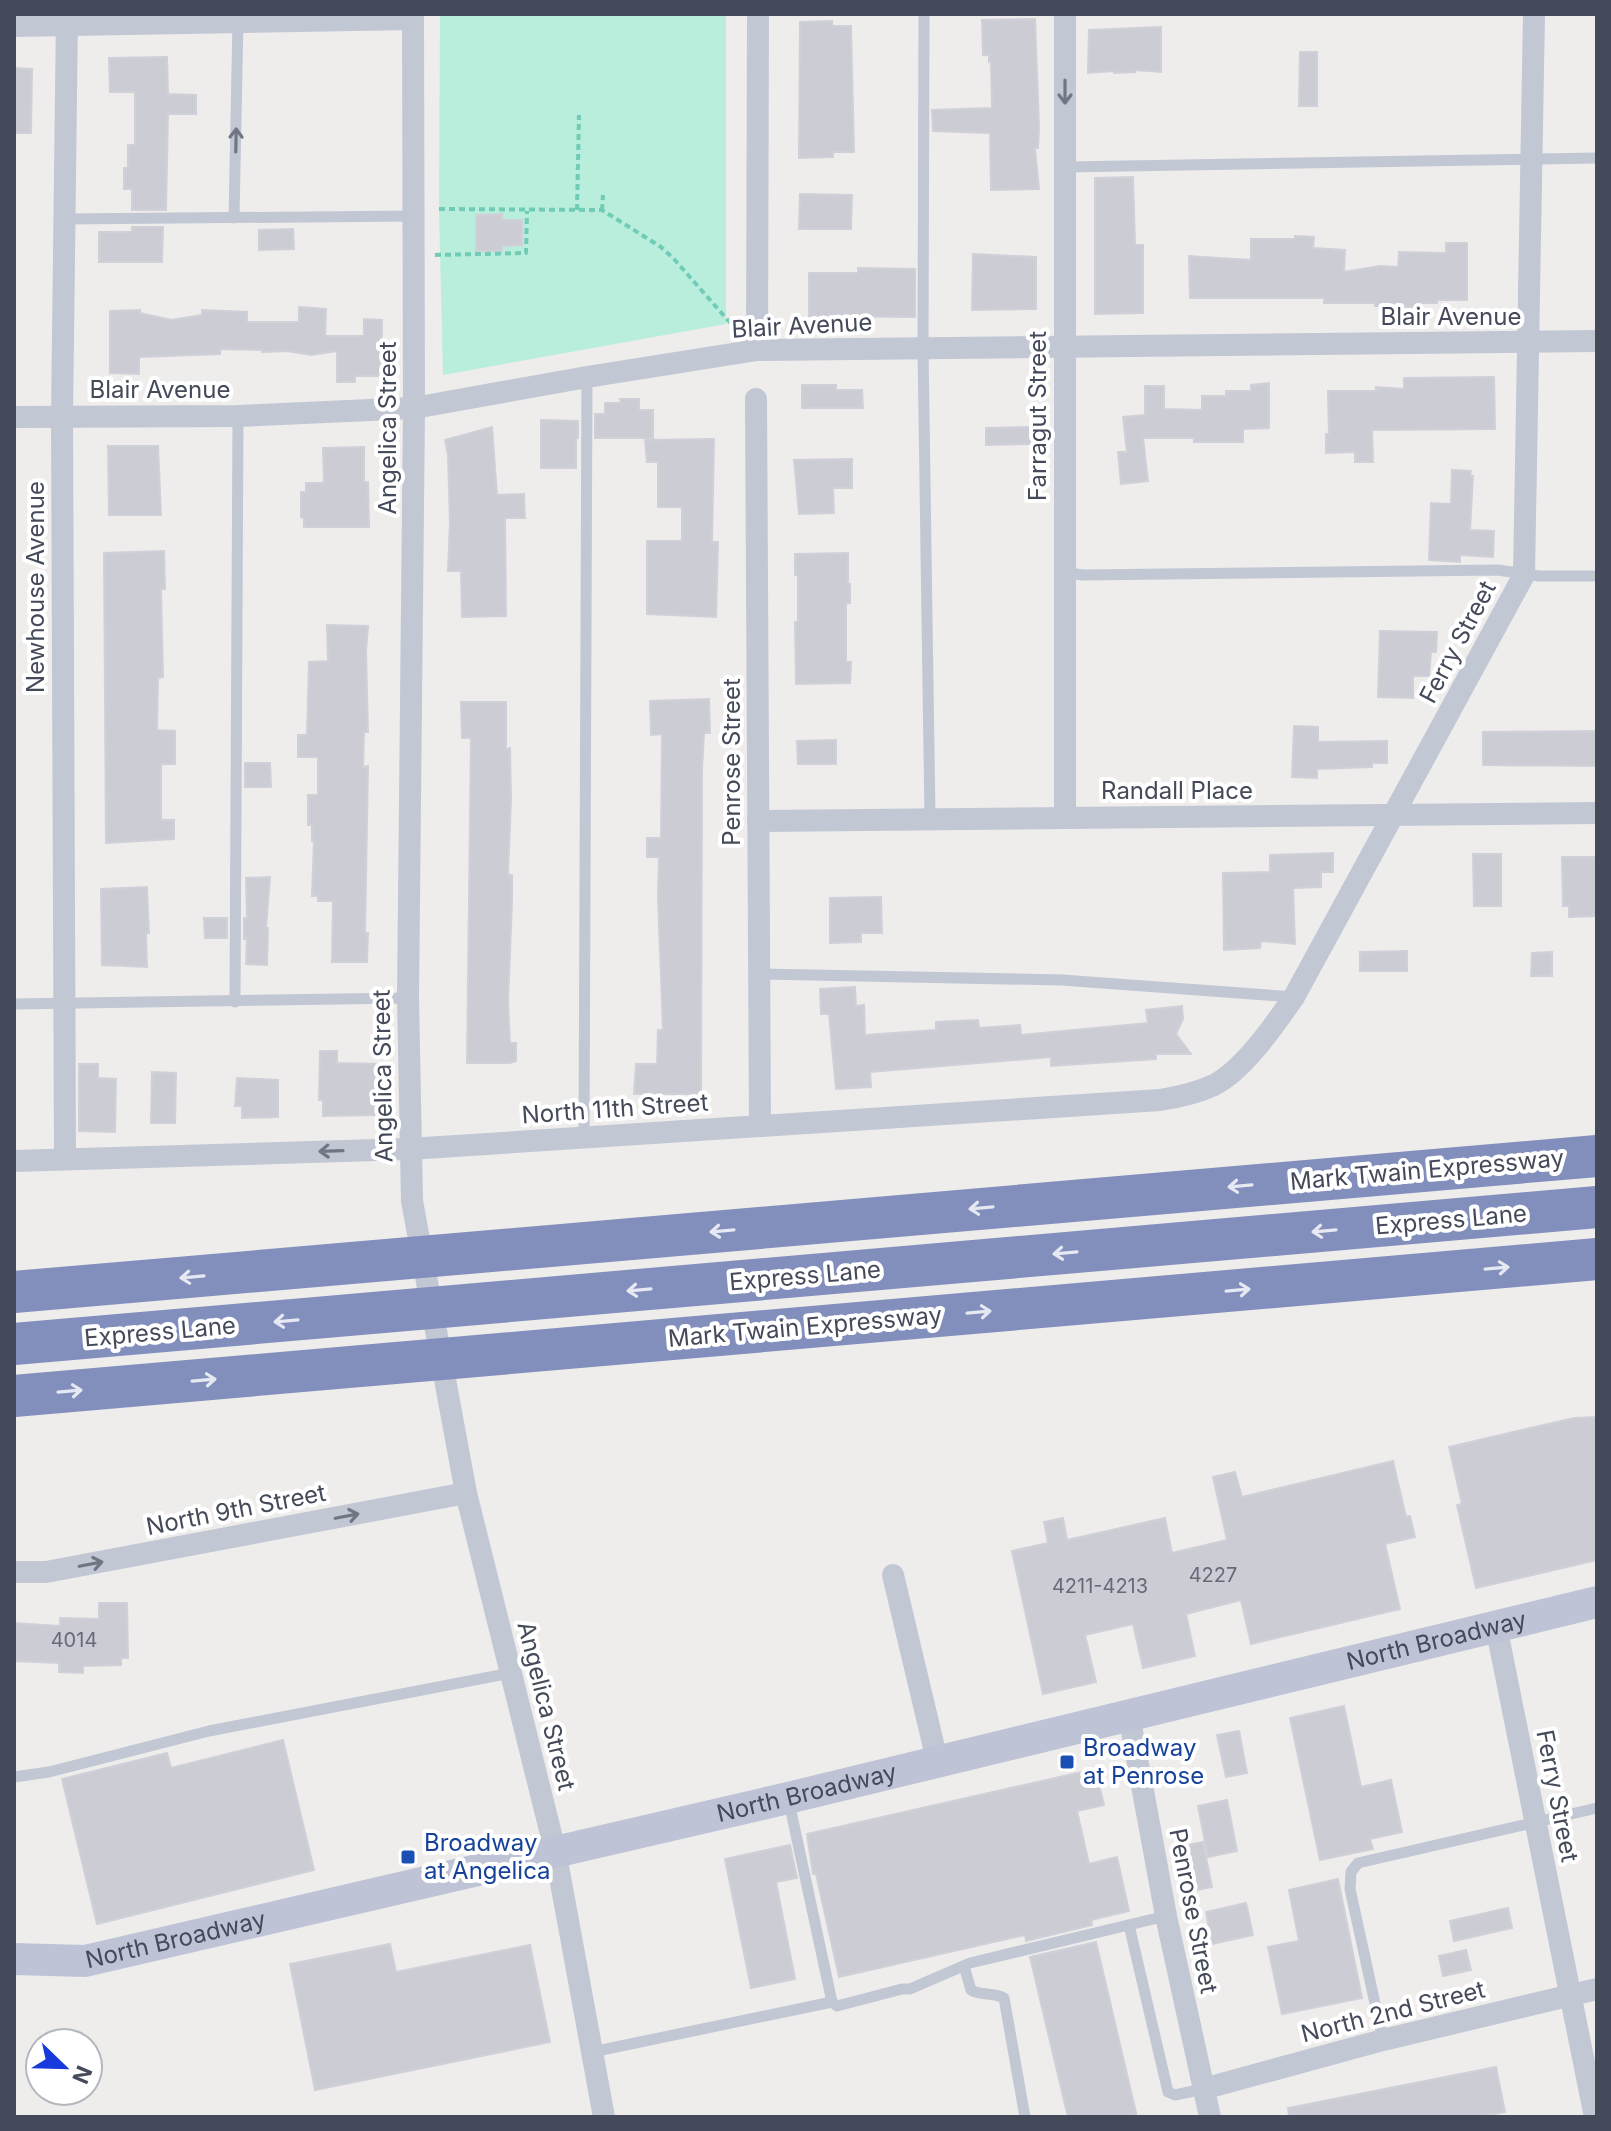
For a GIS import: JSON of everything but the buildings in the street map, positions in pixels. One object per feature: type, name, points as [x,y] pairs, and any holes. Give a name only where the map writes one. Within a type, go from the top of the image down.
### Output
[{"type":"highway","name":"Mark Twain Expressway","points":[[61,1288],[1597,1156]]},
{"type":"highway","name":"Express Lane","points":[[14,1344],[1597,1207]]},
{"type":"highway","name":"Mark Twain Expressway","points":[[14,1396],[1597,1259]]},
{"type":"highway","points":[[14,1286],[61,1288]]},
{"type":"highway","points":[[14,1292],[61,1288]]},
{"type":"main road","name":"North Broadway","points":[[14,1959],[85,1961],[788,1798],[1597,1602]]},
{"type":"street","points":[[757,350],[758,14]]},
{"type":"street","name":"Farragut Street","points":[[1065,14],[1065,818]]},
{"type":"street","name":"Ferry Street","points":[[1217,1084],[1260,1045],[1294,997],[1524,575],[1534,14]]},
{"type":"street","points":[[14,26],[67,20],[413,17]]},
{"type":"street","name":"Angelica Street","points":[[413,17],[414,408],[408,998],[412,1201],[466,1493],[555,1850],[604,2117]]},
{"type":"street","name":"Newhouse Avenue","points":[[65,1159],[62,417],[67,20]]},
{"type":"street","name":"Blair Avenue","points":[[14,417],[238,416],[414,408],[757,350],[1597,341]]},
{"type":"street","name":"Penrose Street","points":[[756,399],[760,1126]]},
{"type":"street","name":"Randall Place","points":[[758,821],[1597,813]]},
{"type":"street","name":"North 11th Street","points":[[14,1161],[409,1149],[584,1138],[1160,1100],[1187,1095],[1217,1084]]},
{"type":"street","name":"North 9th Street","points":[[14,1572],[46,1572],[466,1493]]},
{"type":"street","points":[[893,1575],[937,1760]]},
{"type":"street","name":"Ferry Street","points":[[1496,1626],[1595,2117]]},
{"type":"street","name":"Penrose Street","points":[[1129,1715],[1166,1916],[1210,2117]]},
{"type":"street","name":"North 2nd Street","points":[[1203,2089],[1383,2040],[1597,1989]]},
{"type":"lane","points":[[924,14],[923,348],[930,819]]},
{"type":"lane","points":[[234,218],[238,18]]},
{"type":"lane","points":[[1066,167],[1597,158]]},
{"type":"lane","points":[[65,219],[414,216]]},
{"type":"lane","points":[[584,1138],[587,377]]},
{"type":"lane","points":[[235,1002],[238,416]]},
{"type":"lane","points":[[1065,572],[1082,575],[1498,570],[1524,575],[1597,576]]},
{"type":"lane","points":[[760,974],[1018,978],[1294,997]]},
{"type":"lane","points":[[14,1004],[408,998]]},
{"type":"lane","points":[[14,1777],[49,1772],[209,1731],[511,1673]]},
{"type":"lane","points":[[788,1798],[832,2002],[837,2006],[910,1989],[964,1966],[1166,1916]]},
{"type":"lane","points":[[1383,2040],[1350,1889],[1351,1872],[1358,1863],[1597,1808]]},
{"type":"lane","points":[[1129,1925],[1168,2092],[1175,2095],[1203,2089]]},
{"type":"lane","points":[[964,1966],[971,1990],[1004,1998],[1025,2117]]},
{"type":"lane","points":[[592,2052],[832,2002]]},
{"type":"path","points":[[577,210],[579,115]]},
{"type":"path","points":[[602,210],[603,195]]},
{"type":"path","points":[[439,209],[602,210],[661,247],[733,326]]},
{"type":"path","points":[[435,255],[526,253],[527,211]]},
{"type":"green space","points":[[440,14],[726,14],[726,324],[443,375],[439,209]]},
{"type":"place","name":"Broadway at Penrose","points":[[1067,1762]]},
{"type":"place","name":"Broadway at Angelica","points":[[408,1857]]}]
